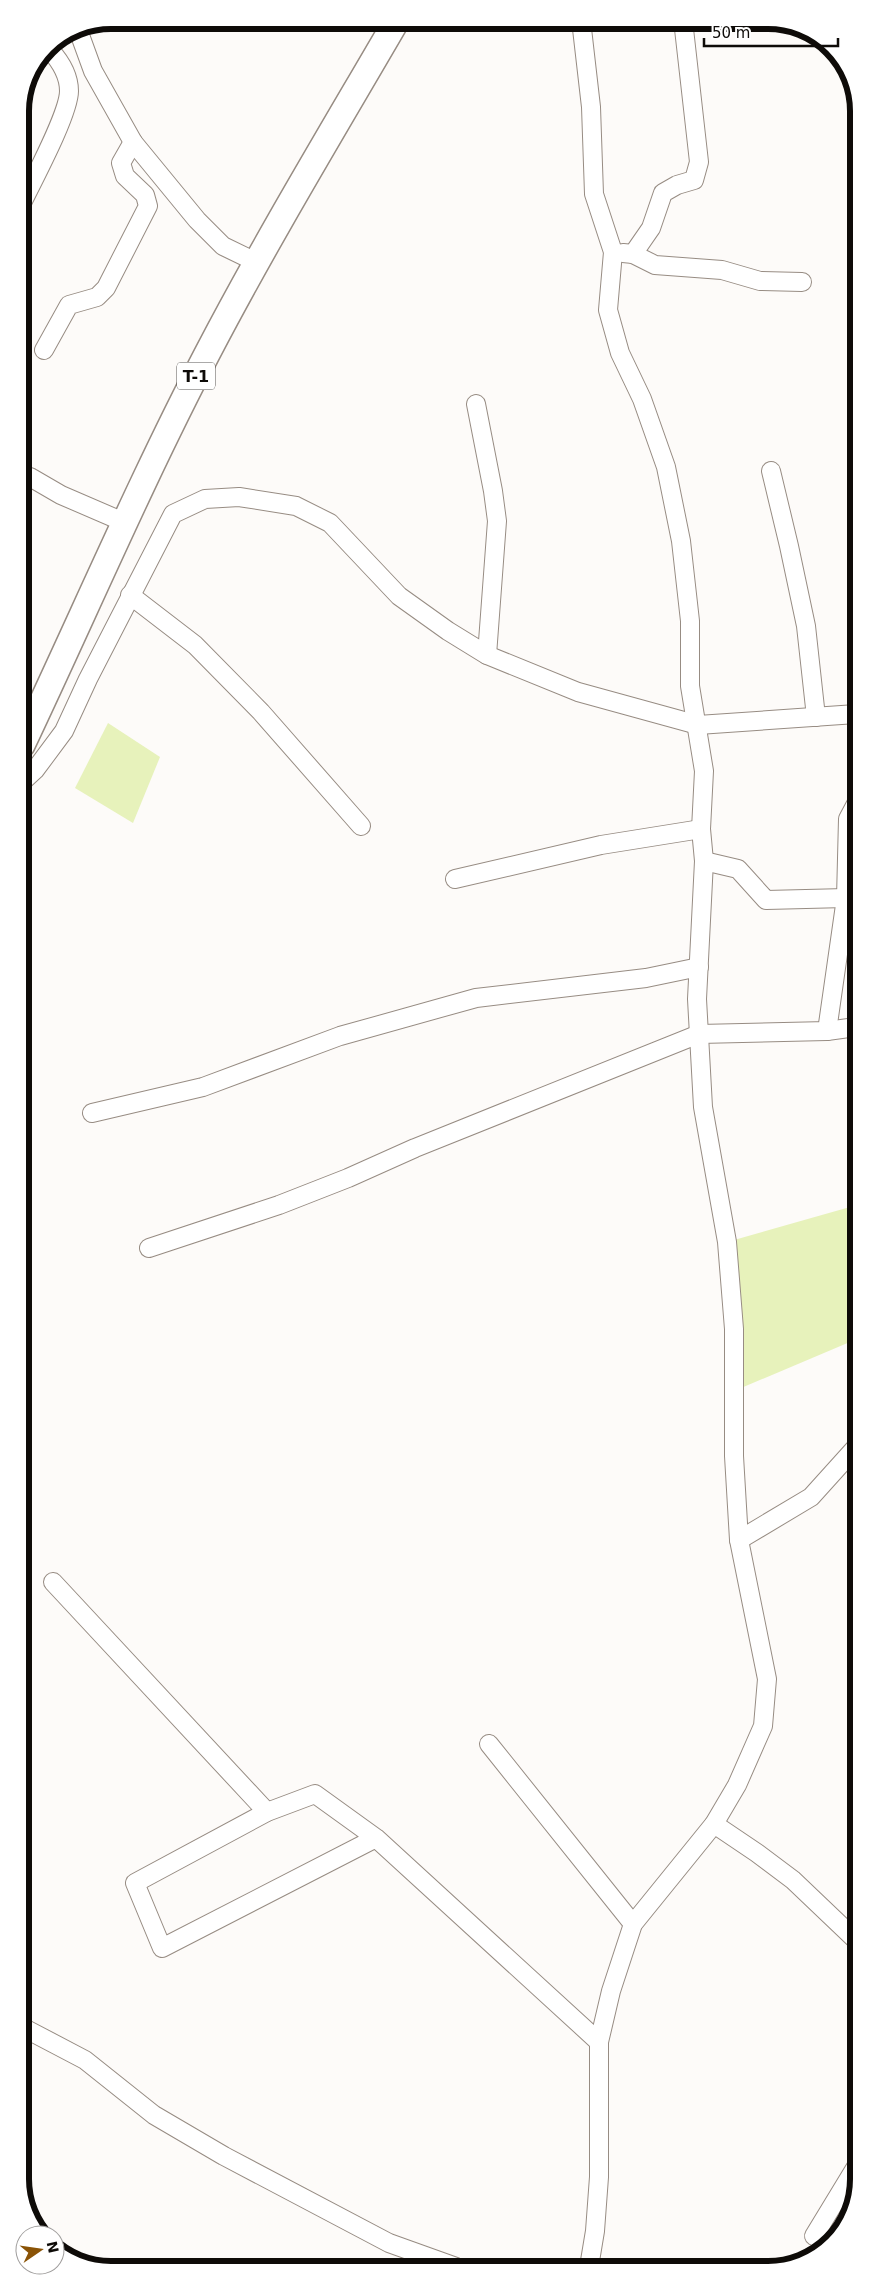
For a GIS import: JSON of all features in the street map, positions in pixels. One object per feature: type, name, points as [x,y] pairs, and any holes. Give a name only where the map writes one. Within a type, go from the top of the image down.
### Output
[{"type":"highway","name":"T-1","points":[[29,730],[207,353],[256,262],[392,29]]},
{"type":"street","points":[[582,29],[591,107],[594,194],[613,252],[608,310],[620,353],[642,399],[666,467],[681,541],[690,621],[690,686],[698,724],[704,771],[701,830],[704,861],[698,1034],[704,1107],[726,1233],[733,1320],[734,1456],[739,1540],[767,1679],[763,1726],[737,1785],[714,1824],[633,1924],[611,1991],[599,2042],[599,2177],[595,2231],[589,2261]]},
{"type":"street","points":[[633,254],[651,228],[663,193],[677,185],[694,180],[699,162],[684,29]]},
{"type":"street","points":[[80,35],[93,71],[133,142],[197,220],[222,246],[256,262]]},
{"type":"street","points":[[29,187],[62,117],[69,92],[61,62],[53,53]]},
{"type":"street","points":[[44,350],[69,305],[97,297],[106,288],[148,206],[146,196],[125,176],[121,164],[133,142]]},
{"type":"street","points":[[613,252],[633,254],[655,266],[722,270],[760,281],[802,282]]},
{"type":"street","points":[[476,404],[497,521],[488,655]]},
{"type":"street","points":[[771,471],[806,626],[816,717]]},
{"type":"street","points":[[29,478],[61,495],[126,523]]},
{"type":"street","points":[[29,776],[64,731],[130,595],[145,570],[173,514],[205,499],[239,497],[296,506],[330,523],[399,596],[448,631],[488,655],[578,692],[698,724],[850,714]]},
{"type":"street","points":[[130,595],[195,644],[261,712],[361,826]]},
{"type":"street","points":[[827,1031],[846,898],[848,819],[850,815]]},
{"type":"street","points":[[455,879],[601,845],[701,830]]},
{"type":"street","points":[[704,861],[738,869],[766,900],[846,898]]},
{"type":"street","points":[[92,1113],[203,1087],[340,1036],[476,998],[646,978],[699,967]]},
{"type":"street","points":[[149,1248],[279,1205],[698,1034],[827,1031],[850,1028]]},
{"type":"street","points":[[739,1540],[811,1497],[850,1454]]},
{"type":"street","points":[[53,1582],[267,1812]]},
{"type":"street","points":[[489,1744],[633,1924]]},
{"type":"street","points":[[376,1838],[162,1948],[135,1883],[267,1812],[315,1794],[376,1838],[599,2042]]},
{"type":"street","points":[[714,1824],[757,1852],[793,1880],[850,1934]]},
{"type":"street","points":[[29,2031],[85,2060],[154,2115],[224,2156],[389,2243],[437,2261]]},
{"type":"street","points":[[814,2236],[850,2177]]},
{"type":"green space","points":[[108,723],[160,757],[133,823],[75,788]]},
{"type":"green space","points":[[850,1207],[850,1342],[734,1391],[727,1242]]}]
